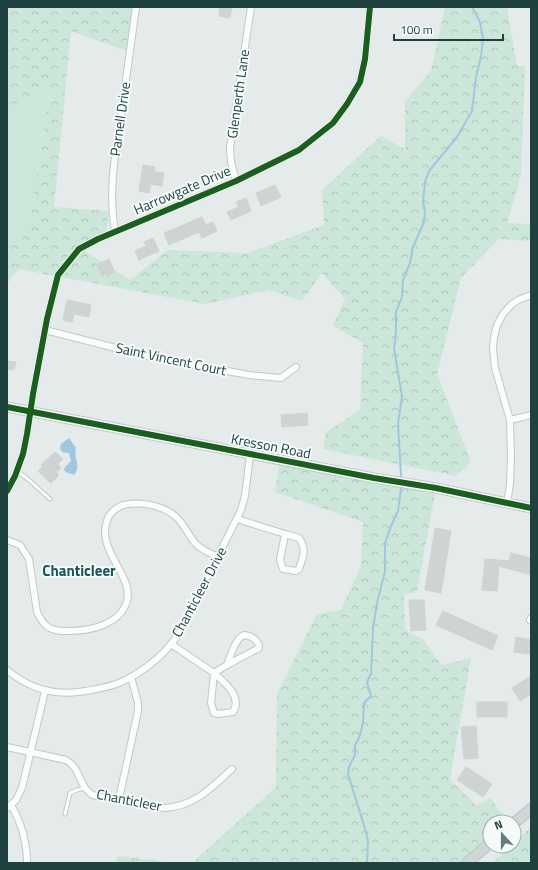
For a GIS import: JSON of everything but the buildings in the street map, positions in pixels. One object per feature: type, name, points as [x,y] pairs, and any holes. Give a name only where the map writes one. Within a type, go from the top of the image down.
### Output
[{"type":"main road","points":[[522,816],[531,808]]},
{"type":"main road","points":[[467,863],[482,850]]},
{"type":"street","name":"Parnell Drive","points":[[115,231],[112,216],[111,189],[136,7]]},
{"type":"street","name":"Glenperth Lane","points":[[236,181],[231,162],[230,148],[250,7]]},
{"type":"street","name":"Harrowgate Drive","points":[[30,412],[45,330],[58,275],[79,250],[115,231],[236,181],[300,150],[332,123],[347,104],[360,82],[365,59],[370,7]]},
{"type":"street","points":[[507,503],[511,463],[510,420],[495,368],[493,349],[494,337],[497,325],[503,314],[518,300],[531,295]]},
{"type":"street","name":"Saint Vincent Court","points":[[45,330],[151,357],[249,375],[281,378],[296,367]]},
{"type":"street","name":"Kresson Road","points":[[7,407],[250,455],[436,488],[531,508]]},
{"type":"street","points":[[7,491],[17,471],[27,434],[30,412]]},
{"type":"street","points":[[510,420],[531,415]]},
{"type":"street","name":"Chanticleer Drive","points":[[7,670],[18,679],[45,691],[64,693],[93,690],[118,684],[131,677],[161,656],[184,626],[237,519],[245,496],[250,455]]},
{"type":"street","points":[[7,540],[20,545],[29,559],[37,612],[41,620],[48,627],[58,630],[80,630],[98,627],[117,616],[125,607],[127,598],[126,588],[122,575],[106,541],[106,522],[114,509],[134,503],[165,509],[176,516],[192,540],[198,546],[218,557]]},
{"type":"street","points":[[237,519],[299,538],[304,545],[304,552],[299,569],[296,571],[283,569],[280,560],[285,534]]},
{"type":"street","points":[[214,673],[259,648],[257,641],[250,636],[241,636],[237,639],[227,665]]},
{"type":"street","points":[[171,644],[214,673],[232,691],[236,703],[236,707],[233,712],[218,714],[214,713],[211,703],[214,673]]},
{"type":"street","points":[[119,800],[138,711],[138,703],[131,677]]},
{"type":"street","points":[[27,863],[24,836],[18,818],[9,807],[16,800],[22,788],[45,691]]},
{"type":"street","name":"Chanticleer","points":[[7,747],[66,760],[75,767],[85,788],[92,795],[165,808],[189,802],[202,795],[232,768]]},
{"type":"lane","points":[[17,471],[50,499]]},
{"type":"lane","points":[[65,814],[70,793],[85,788]]},
{"type":"green space","points":[[7,7],[132,7],[137,9],[130,52],[71,31],[54,207],[109,211],[106,234],[80,248],[130,280],[167,250],[247,253],[324,225],[322,190],[381,136],[405,149],[405,101],[431,71],[445,7],[507,7],[517,66],[525,66],[521,175],[507,223],[531,224],[531,241],[499,239],[461,278],[437,374],[471,462],[456,476],[323,449],[326,432],[360,410],[363,343],[333,326],[345,299],[322,273],[302,301],[269,290],[205,304],[18,269],[7,284],[7,243],[29,222],[51,89],[7,107]]},
{"type":"green space","points":[[51,88],[29,222],[7,243],[7,107]]},
{"type":"green space","points":[[280,460],[436,488],[417,591],[404,595],[405,630],[423,639],[442,665],[471,658],[450,779],[477,806],[490,797],[502,814],[482,814],[482,850],[467,863],[192,863],[276,787],[277,694],[317,614],[341,610],[361,566],[363,522],[275,492]]},
{"type":"green space","points":[[530,828],[531,863],[492,863],[502,854],[522,854],[522,836]]},
{"type":"green space","points":[[118,856],[175,863],[117,863]]},
{"type":"water","points":[[69,438],[76,448],[77,468],[74,475],[64,470],[71,461],[69,453],[62,452],[60,448],[61,444]]},
{"type":"waterway","points":[[401,476],[398,423],[402,397],[394,348],[396,312],[402,297],[403,280],[410,263],[413,247],[424,222],[425,212],[423,201],[425,182],[429,171],[457,137],[472,111],[483,39],[480,22],[472,7]]},
{"type":"waterway","points":[[367,863],[368,841],[348,774],[349,767],[355,755],[355,745],[359,738],[363,723],[364,703],[371,696],[367,682],[371,674],[373,628],[377,603],[385,571],[385,543],[398,511],[401,489]]},
{"type":"cycle path","points":[[7,491],[15,476],[23,454],[47,319],[58,275],[79,249],[98,239],[236,181],[299,150],[333,123],[347,104],[360,82],[365,59],[370,7]]},
{"type":"cycle path","points":[[7,407],[374,478],[436,488],[531,508]]},
{"type":"district","name":"Chanticleer","points":[[79,571]]}]
